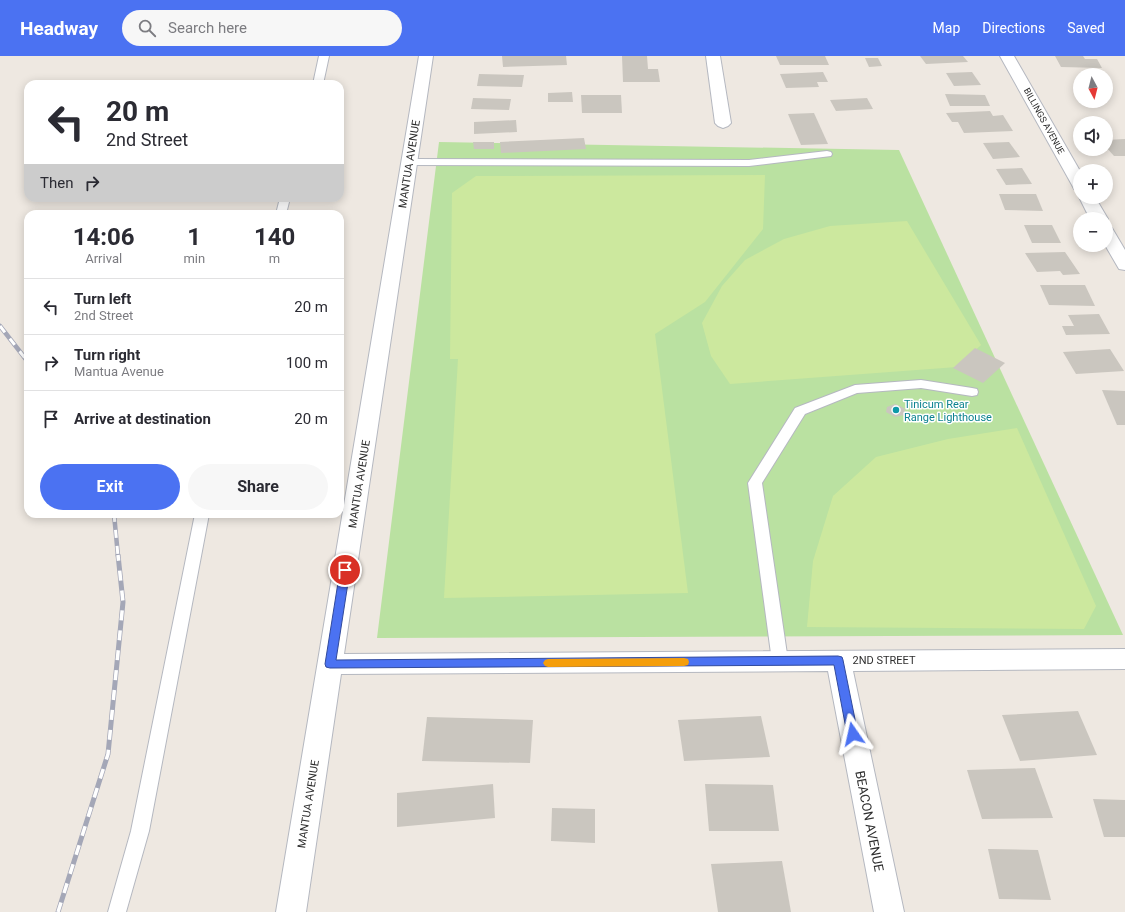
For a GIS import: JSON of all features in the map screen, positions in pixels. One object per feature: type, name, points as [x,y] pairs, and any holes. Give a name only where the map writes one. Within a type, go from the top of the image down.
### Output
[{"type":"street","name":"MANTUA AVENUE","points":[[291,912],[426,56]]},
{"type":"street","points":[[714,56],[724,123]]},
{"type":"street","name":"BILLINGS AVENUE","points":[[1007,56],[1073,173]]},
{"type":"street","points":[[1113,244],[1125,265]]},
{"type":"street","name":"2ND STREET","points":[[330,664],[1125,659]]},
{"type":"street","name":"BEACON AVENUE","points":[[838,660],[889,912]]},
{"type":"lane","points":[[319,80],[324,56]]},
{"type":"lane","points":[[410,162],[749,163],[827,154]]},
{"type":"lane","points":[[780,661],[755,483],[800,411],[856,389],[921,384],[972,392]]},
{"type":"lane","points":[[117,912],[140,831],[201,518]]},
{"type":"green space","points":[[439,142],[899,150],[1123,635],[377,638]]},
{"type":"green space","points":[[765,175],[763,229],[705,302],[655,334],[688,593],[444,598],[458,359],[450,359],[452,193],[476,176]]},
{"type":"green space","points":[[907,221],[981,345],[957,367],[730,384],[711,356],[702,323],[722,286],[745,260],[784,239],[830,226]]},
{"type":"green space","points":[[1017,428],[1096,606],[1084,629],[807,627],[813,561],[833,496],[876,457],[948,439]]},
{"type":"building","points":[[502,56],[566,56],[567,65],[503,67]]},
{"type":"building","points":[[622,56],[647,56],[648,69],[658,69],[660,82],[623,82]]},
{"type":"building","points":[[776,56],[825,56],[829,65],[780,65]]},
{"type":"building","points":[[920,56],[963,56],[968,62],[926,64]]},
{"type":"building","points":[[1055,56],[1083,56],[1085,59],[1097,59],[1102,68],[1061,67]]},
{"type":"building","points":[[865,58],[878,58],[882,66],[869,67]]},
{"type":"building","points":[[823,72],[828,82],[817,82],[819,87],[786,88],[780,74]]},
{"type":"building","points":[[972,72],[981,85],[954,86],[946,73]]},
{"type":"building","points":[[479,74],[524,75],[522,87],[477,86]]},
{"type":"building","points":[[572,92],[573,102],[548,102],[548,93]]},
{"type":"building","points":[[945,94],[985,95],[990,106],[950,106]]},
{"type":"building","points":[[581,95],[621,95],[622,113],[582,113]]},
{"type":"building","points":[[473,98],[511,99],[509,110],[471,109]]},
{"type":"building","points":[[867,98],[873,109],[836,111],[830,100]]},
{"type":"building","points":[[990,111],[993,116],[1003,115],[1013,131],[964,133],[958,122],[952,122],[946,113]]},
{"type":"building","points":[[814,113],[828,144],[801,145],[788,114]]},
{"type":"building","points":[[516,120],[517,132],[474,134],[474,122]]},
{"type":"building","points":[[584,138],[586,149],[501,153],[500,142]]},
{"type":"building","points":[[1125,139],[1125,156],[1113,155],[1113,140]]},
{"type":"building","points":[[473,142],[494,142],[494,149],[474,149]]},
{"type":"building","points":[[1009,142],[1020,157],[993,159],[983,143]]},
{"type":"building","points":[[1022,168],[1032,184],[1006,185],[996,169]]},
{"type":"building","points":[[999,194],[1036,194],[1043,211],[1005,210]]},
{"type":"building","points":[[1024,225],[1052,225],[1061,243],[1032,243]]},
{"type":"building","points":[[1065,252],[1080,274],[1063,275],[1060,271],[1037,272],[1025,253]]},
{"type":"building","points":[[1040,285],[1085,285],[1095,306],[1049,305]]},
{"type":"building","points":[[1099,314],[1110,334],[1066,335],[1062,326],[1074,326],[1068,315]]},
{"type":"building","points":[[975,348],[1005,363],[983,383],[953,368]]},
{"type":"building","points":[[1110,349],[1124,371],[1076,374],[1063,352]]},
{"type":"building","points":[[1102,390],[1125,391],[1125,425],[1117,425]]},
{"type":"building","name":"Tinicum Rear Range Lighthouse","points":[[895,404],[905,409],[904,415],[895,417],[886,412],[887,407]]},
{"type":"building","points":[[1078,711],[1097,755],[1020,761],[1002,715]]},
{"type":"building","points":[[761,716],[770,757],[684,761],[678,720]]},
{"type":"building","points":[[427,717],[533,720],[530,763],[422,761]]},
{"type":"building","points":[[1035,768],[1053,818],[982,819],[967,770]]},
{"type":"building","points":[[493,784],[495,818],[397,827],[397,793]]},
{"type":"building","points":[[705,784],[773,785],[779,831],[709,831]]},
{"type":"building","points":[[1093,799],[1125,800],[1125,837],[1104,837]]},
{"type":"building","points":[[552,808],[595,809],[595,843],[551,841]]},
{"type":"building","points":[[988,849],[1038,850],[1051,900],[999,899]]},
{"type":"building","points":[[782,861],[791,912],[718,912],[711,864]]},
{"type":"railway","points":[[0,326],[24,357]]},
{"type":"railway","points":[[114,518],[118,556]]},
{"type":"railway","points":[[58,912],[108,754],[123,602],[118,555]]},
{"type":"slow traffic","points":[[548,663],[684,662]]},
{"type":"place","name":"Tinicum Rear Range Lighthouse","points":[[896,410]]},
{"type":"route","points":[[345,570],[330,664],[838,660],[853,734]]}]
